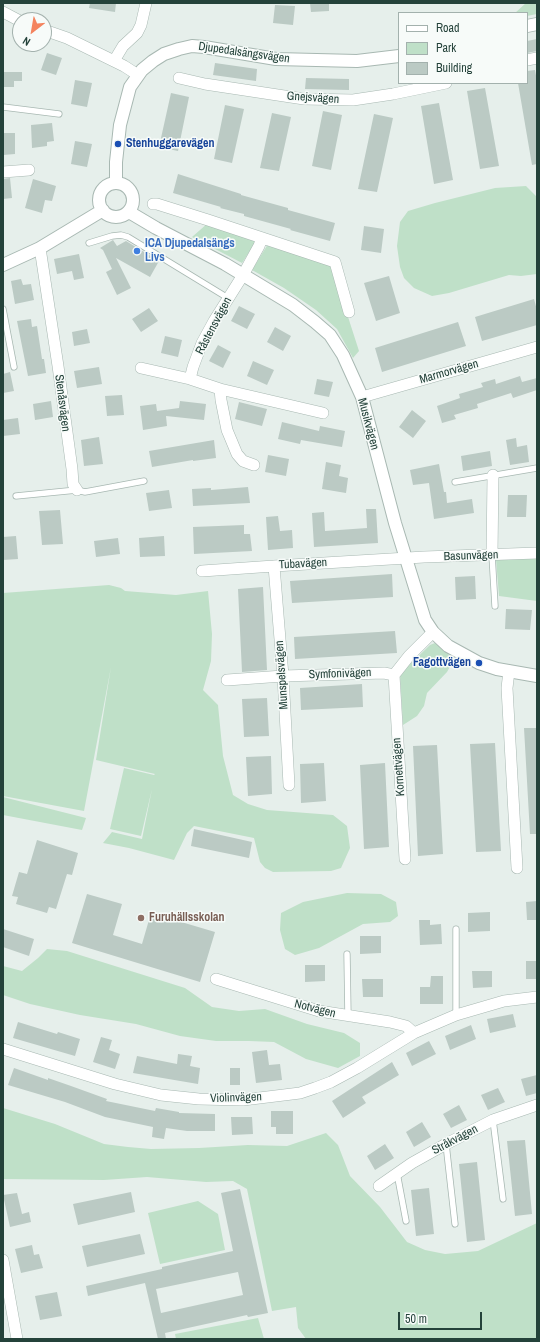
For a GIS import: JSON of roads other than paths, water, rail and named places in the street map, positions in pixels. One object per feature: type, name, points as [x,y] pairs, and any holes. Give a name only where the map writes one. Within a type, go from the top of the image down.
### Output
[{"type":"street","points":[[114,62],[122,46],[137,33],[141,25],[145,4]]},
{"type":"street","points":[[3,12],[12,17]]},
{"type":"street","points":[[52,33],[67,38],[138,75]]},
{"type":"street","name":"Djupedalsängsvägen","points":[[116,183],[116,162],[120,125],[130,87],[138,75],[153,61],[164,54],[192,46],[276,59],[357,61],[398,56]]},
{"type":"street","name":"Gnejsvägen","points":[[179,78],[205,84],[304,99],[353,100],[393,94],[441,84]]},
{"type":"street","points":[[3,172],[29,170]]},
{"type":"street","points":[[116,183],[125,186],[132,193],[133,203],[129,212],[114,217],[103,210],[100,204],[101,194],[107,186],[116,183]]},
{"type":"street","points":[[153,204],[335,262],[349,312]]},
{"type":"street","points":[[3,266],[40,248],[103,210]]},
{"type":"street","name":"Musikvägen","points":[[129,212],[243,275],[293,305],[330,335],[343,355],[362,397],[367,421],[405,559],[425,620],[433,632],[448,646],[479,663],[497,669],[537,676]]},
{"type":"street","name":"Råstensvägen","points":[[190,379],[202,343],[243,275],[262,238]]},
{"type":"street","name":"Stenåsvägen","points":[[40,248],[73,484],[76,490]]},
{"type":"street","name":"Marmorvägen","points":[[362,397],[537,347]]},
{"type":"street","points":[[141,368],[323,413]]},
{"type":"street","points":[[220,388],[221,400],[229,436],[237,454],[244,461],[254,465]]},
{"type":"street","points":[[492,555],[493,475]]},
{"type":"street","name":"Basunvägen","points":[[405,559],[537,552]]},
{"type":"street","name":"Tubavägen","points":[[202,571],[405,559]]},
{"type":"street","name":"Munspelsvägen","points":[[274,566],[283,676],[289,785]]},
{"type":"street","points":[[394,675],[409,656],[433,632]]},
{"type":"street","points":[[509,671],[507,688],[517,868]]},
{"type":"street","name":"Symfonivägen","points":[[227,680],[283,676],[384,673],[394,675]]},
{"type":"street","name":"Kornettvägen","points":[[394,675],[405,859]]},
{"type":"street","name":"Notvägen","points":[[216,979],[319,1011],[390,1022],[406,1026],[414,1033]]},
{"type":"street","name":"Violinvägen","points":[[3,1049],[115,1084],[161,1095],[198,1099],[243,1100],[300,1093],[331,1082],[414,1033],[456,1015],[504,1001],[537,997]]},
{"type":"street","name":"Stråkvägen","points":[[379,1186],[397,1173],[446,1144],[493,1120],[537,1105]]},
{"type":"street","points":[[3,1260],[17,1339]]},
{"type":"lane","points":[[3,107],[59,114]]},
{"type":"lane","points":[[89,242],[112,236],[121,235],[128,237],[228,298]]},
{"type":"lane","points":[[3,309],[14,367]]},
{"type":"lane","points":[[455,482],[537,468]]},
{"type":"lane","points":[[16,496],[76,490],[85,492],[144,481]]},
{"type":"lane","points":[[492,555],[494,606]]},
{"type":"lane","points":[[456,929],[456,1015]]},
{"type":"lane","points":[[347,954],[348,1016]]},
{"type":"lane","points":[[493,1120],[503,1199]]},
{"type":"lane","points":[[446,1144],[455,1224]]},
{"type":"lane","points":[[397,1173],[406,1221]]},
{"type":"place","name":"Stenhuggarevägen","points":[[118,144]]},
{"type":"place","name":"ICA Djupedalsängs Livs","points":[[137,251]]},
{"type":"place","name":"Fagottvägen","points":[[479,663]]},
{"type":"place","name":"Furuhällsskolan","points":[[141,918]]}]
